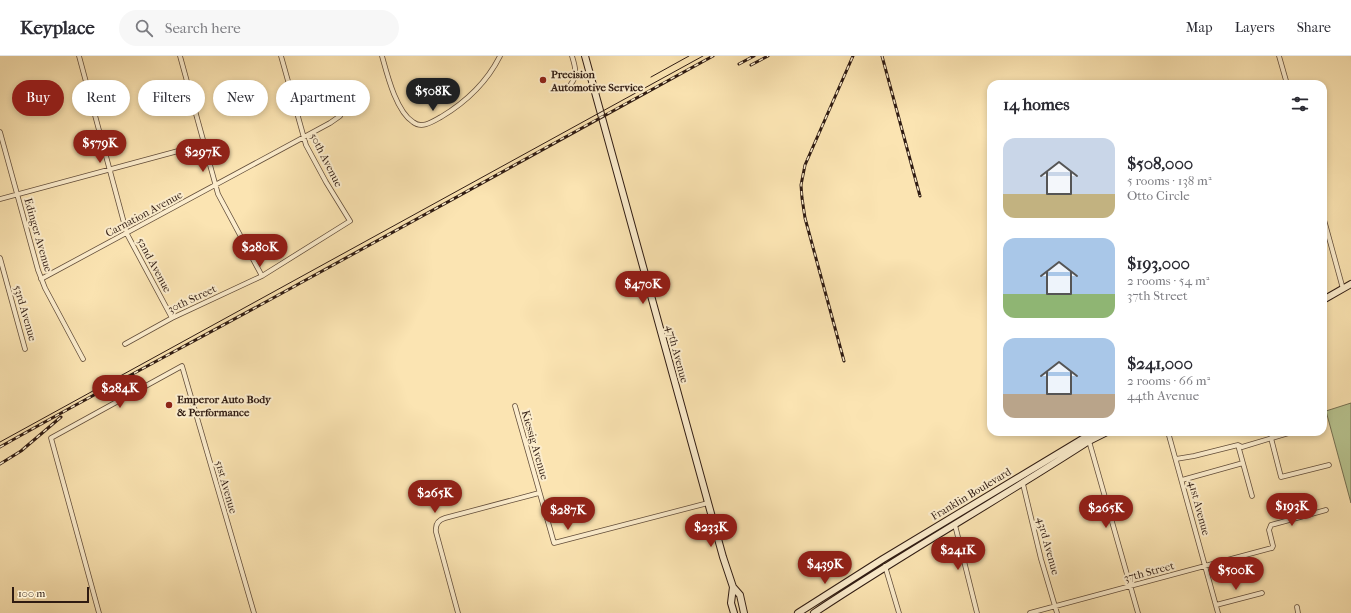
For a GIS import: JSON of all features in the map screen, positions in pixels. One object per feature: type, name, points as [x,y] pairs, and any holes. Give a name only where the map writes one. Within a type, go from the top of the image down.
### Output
[{"type":"main road","name":"47th Avenue","points":[[585,56],[708,503],[733,587],[731,603],[734,613]]},
{"type":"main road","points":[[1327,298],[1351,284]]},
{"type":"main road","name":"Franklin Boulevard","points":[[798,613],[862,572],[1087,436]]},
{"type":"main road","name":"Franklin Boulevard","points":[[815,613],[885,566],[1023,484],[1098,436]]},
{"type":"main road","points":[[830,602],[835,594],[857,579],[862,572],[874,569],[899,552],[912,550]]},
{"type":"main road","name":"47th Avenue","points":[[733,587],[740,594],[744,613]]},
{"type":"street","name":"52nd Avenue","points":[[79,56],[127,234],[172,318]]},
{"type":"street","points":[[180,56],[215,185],[221,200],[262,276]]},
{"type":"street","name":"50th Avenue","points":[[281,56],[303,138],[326,182],[350,222]]},
{"type":"street","points":[[382,56],[394,93],[404,113],[414,123],[424,125],[454,109],[470,95],[484,80],[500,56]]},
{"type":"street","points":[[571,84],[575,80],[576,74],[572,56]]},
{"type":"street","points":[[1279,56],[1286,80]]},
{"type":"street","name":"Carnation Avenue","points":[[41,279],[127,234],[303,138],[340,116]]},
{"type":"street","name":"Edinger Avenue","points":[[0,132],[41,279],[83,360]]},
{"type":"street","points":[[0,199],[204,144]]},
{"type":"street","name":"30th Street","points":[[125,344],[172,318],[262,276],[350,222]]},
{"type":"street","points":[[1327,231],[1343,289]]},
{"type":"street","name":"53rd Avenue","points":[[0,258],[25,349]]},
{"type":"street","name":"51st Avenue","points":[[99,613],[51,438],[182,366],[254,613]]},
{"type":"street","name":"Kiessig Avenue","points":[[515,406],[554,543],[708,503]]},
{"type":"street","name":"41st Avenue","points":[[1169,436],[1218,613]]},
{"type":"street","points":[[1176,459],[1238,445],[1242,447],[1278,436]]},
{"type":"street","points":[[1271,438],[1281,477],[1329,465]]},
{"type":"street","points":[[1089,441],[1138,613]]},
{"type":"street","points":[[1238,445],[1252,496]]},
{"type":"street","points":[[1182,480],[1243,463]]},
{"type":"street","name":"43rd Avenue","points":[[1023,484],[1041,559],[1057,613]]},
{"type":"street","points":[[458,613],[436,532],[438,522],[445,518],[540,493]]},
{"type":"street","name":"37th Street","points":[[1030,613],[1272,548],[1273,546],[1269,530],[1271,525],[1326,510]]},
{"type":"street","points":[[955,525],[977,613]]},
{"type":"street","points":[[885,566],[899,613]]},
{"type":"street","points":[[1216,605],[1262,593]]},
{"type":"street","points":[[1296,607],[1298,613]]},
{"type":"green space","points":[[1351,403],[1351,503],[1327,415],[1327,411]]},
{"type":"tram line","points":[[651,77],[689,56]]},
{"type":"tram line","points":[[0,442],[703,56]]},
{"type":"railway","points":[[0,447],[713,56]]},
{"type":"railway","points":[[739,64],[754,56]]},
{"type":"railway","points":[[751,65],[768,56]]},
{"type":"railway","points":[[844,361],[805,218],[801,185],[805,165],[853,56]]},
{"type":"railway","points":[[882,56],[920,196]]},
{"type":"railway","points":[[0,464],[21,451],[61,417]]},
{"type":"place","name":"Precision Automotive Service","points":[[543,80]]},
{"type":"place","name":"Emperor Auto Body & Performance","points":[[169,405]]}]
